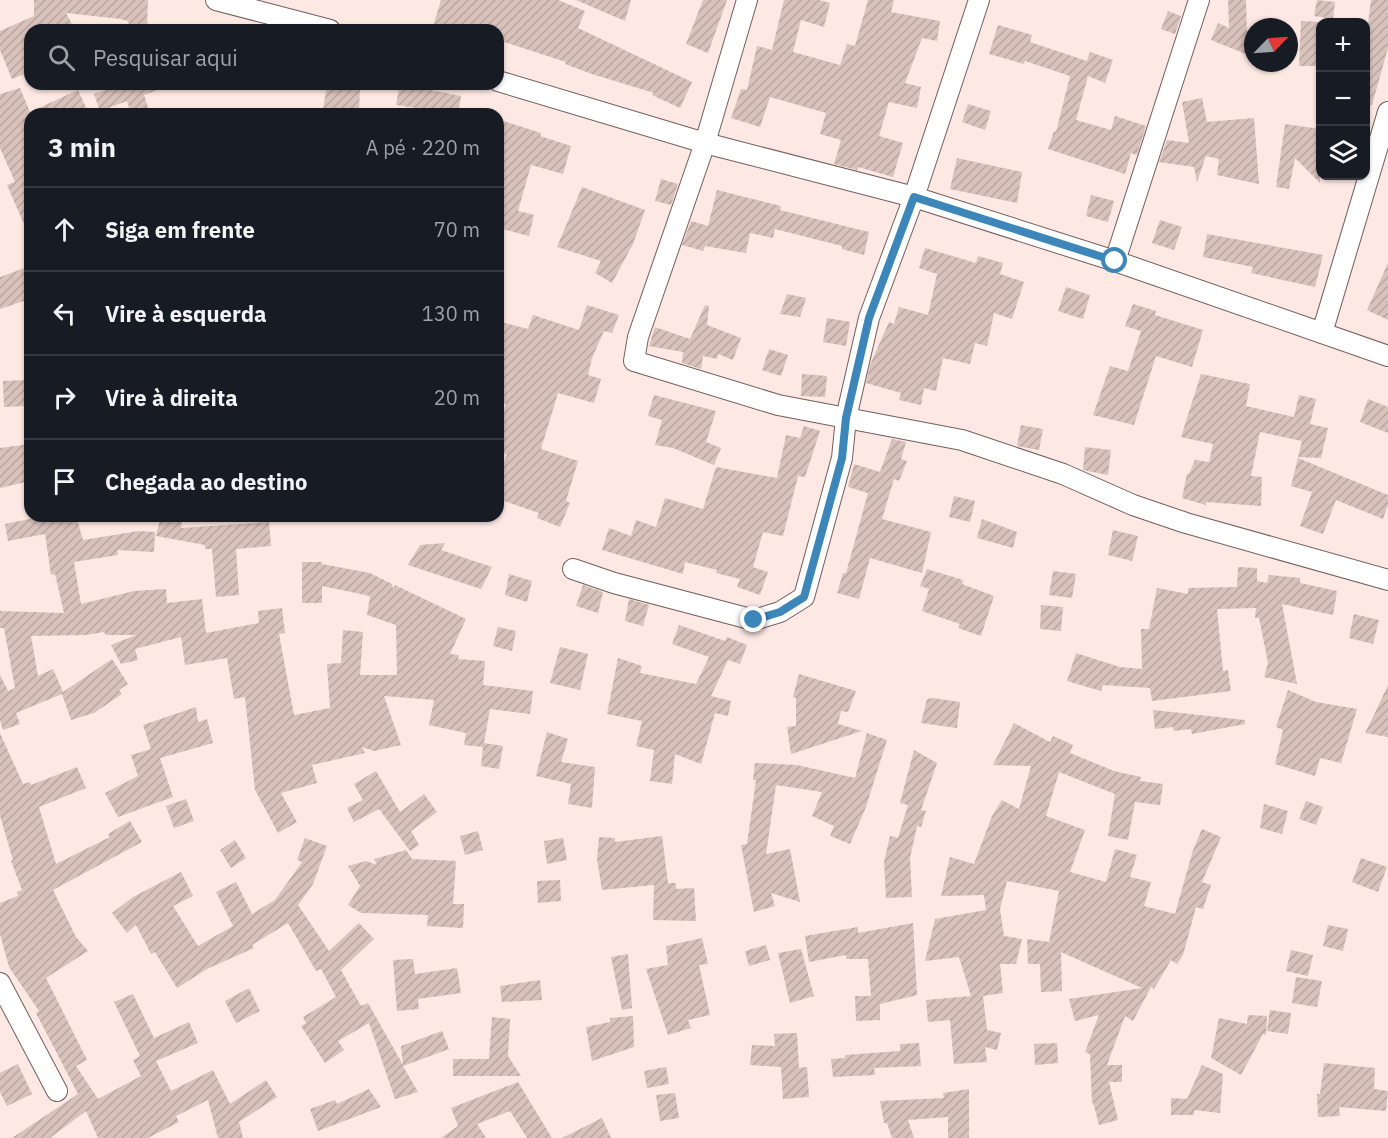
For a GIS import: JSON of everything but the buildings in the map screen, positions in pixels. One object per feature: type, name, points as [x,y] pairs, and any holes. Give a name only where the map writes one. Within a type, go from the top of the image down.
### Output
[{"type":"street","points":[[216,0],[307,24]]},
{"type":"street","points":[[747,0],[705,144],[638,337],[634,361],[778,405],[980,446],[1063,474],[1132,505],[1186,523],[1388,580]]},
{"type":"street","points":[[573,569],[614,583],[754,620],[780,612],[804,597],[842,458],[846,418],[869,318],[914,197],[979,0]]},
{"type":"street","points":[[1115,261],[1198,0]]},
{"type":"street","points":[[504,83],[705,144],[914,197],[1115,261],[1388,356]]},
{"type":"street","points":[[1322,333],[1388,114]]},
{"type":"street","points":[[0,983],[57,1092]]},
{"type":"route","points":[[754,620],[780,612],[804,597],[842,458],[846,418],[869,318],[914,197],[1115,261]]}]
